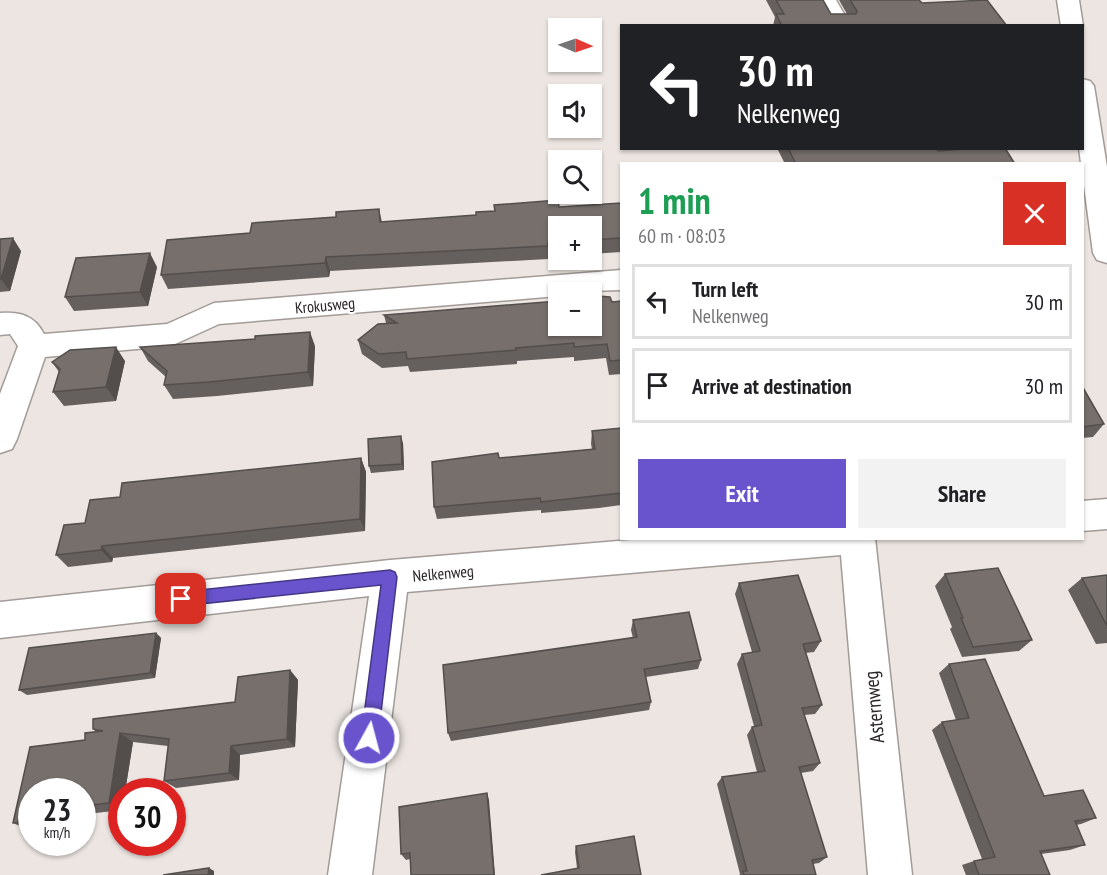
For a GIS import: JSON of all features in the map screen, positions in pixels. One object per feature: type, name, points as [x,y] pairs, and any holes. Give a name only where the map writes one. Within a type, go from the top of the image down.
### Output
[{"type":"street","points":[[825,0],[839,24]]},
{"type":"street","points":[[1068,0],[1072,24]]},
{"type":"street","points":[[1084,99],[1107,253]]},
{"type":"street","name":"Krokusweg","points":[[16,331],[171,335],[214,314],[620,280]]},
{"type":"street","points":[[0,439],[16,331]]},
{"type":"street","points":[[1084,516],[1107,514]]},
{"type":"street","name":"Nelkenweg","points":[[0,620],[390,577],[828,540]]},
{"type":"street","name":"Asternweg","points":[[857,540],[891,875]]},
{"type":"street","points":[[350,875],[390,577]]},
{"type":"building","points":[[776,0],[823,0],[831,14],[856,14],[857,11],[850,0],[919,0],[922,3],[987,0],[1005,24],[781,24],[776,14],[784,14]]},
{"type":"building","points":[[789,150],[1006,150],[1014,162],[795,162]]},
{"type":"building","points":[[548,201],[548,204],[559,204],[559,207],[620,203],[620,238],[602,239],[602,216],[548,216],[548,246],[326,257],[325,263],[161,275],[167,240],[250,233],[252,223],[336,217],[336,212],[379,209],[380,222],[476,215],[476,212],[495,211],[494,205]]},
{"type":"building","points":[[13,238],[1,279],[0,279],[0,239]]},
{"type":"building","points":[[150,253],[140,292],[65,297],[76,258]]},
{"type":"building","points":[[602,297],[610,297],[612,302],[620,301],[620,360],[610,361],[607,344],[574,347],[574,343],[407,359],[406,352],[379,354],[358,340],[378,324],[397,323],[384,315],[548,302],[548,336],[602,336]]},
{"type":"building","points":[[310,332],[308,372],[209,382],[164,385],[167,371],[140,347],[255,339],[255,336]]},
{"type":"building","points":[[116,347],[106,387],[53,392],[60,369],[52,362],[70,350]]},
{"type":"building","points":[[1084,389],[1104,424],[1084,427]]},
{"type":"building","points":[[620,428],[620,493],[541,502],[540,498],[434,507],[432,462],[498,453],[499,458],[595,449],[592,431]]},
{"type":"building","points":[[401,436],[402,464],[369,466],[368,439]]},
{"type":"building","points":[[361,458],[360,519],[102,546],[101,550],[56,555],[64,525],[85,523],[90,500],[120,497],[122,483]]},
{"type":"building","points":[[998,568],[1032,640],[973,647],[945,574]]},
{"type":"building","points":[[798,575],[821,641],[803,644],[822,705],[802,708],[820,763],[799,767],[827,857],[812,860],[816,875],[744,875],[743,871],[747,871],[722,777],[765,771],[752,727],[762,725],[742,654],[760,651],[739,583]]},
{"type":"building","points":[[1107,575],[1107,626],[1082,578]]},
{"type":"building","points":[[689,612],[701,660],[644,669],[651,702],[448,733],[443,665],[637,637],[633,620]]},
{"type":"building","points":[[156,633],[150,673],[19,690],[29,648]]},
{"type":"building","points":[[985,659],[1044,796],[1083,790],[1096,818],[1075,821],[1085,845],[1040,851],[1050,875],[979,875],[974,861],[995,857],[942,722],[969,718],[949,664]]},
{"type":"building","points":[[290,670],[287,739],[231,746],[229,773],[186,778],[164,778],[169,739],[120,733],[113,778],[108,778],[108,803],[96,804],[96,778],[23,778],[30,747],[85,740],[85,733],[103,731],[93,729],[93,719],[235,702],[238,677]]},
{"type":"building","points":[[487,793],[494,875],[411,875],[410,853],[401,854],[399,807]]},
{"type":"building","points":[[18,801],[18,822],[13,823]]},
{"type":"building","points":[[634,836],[641,875],[541,875],[579,868],[576,846]]},
{"type":"building","points":[[209,868],[208,875],[163,875]]},
{"type":"route","points":[[181,599],[390,577],[369,738]]}]
